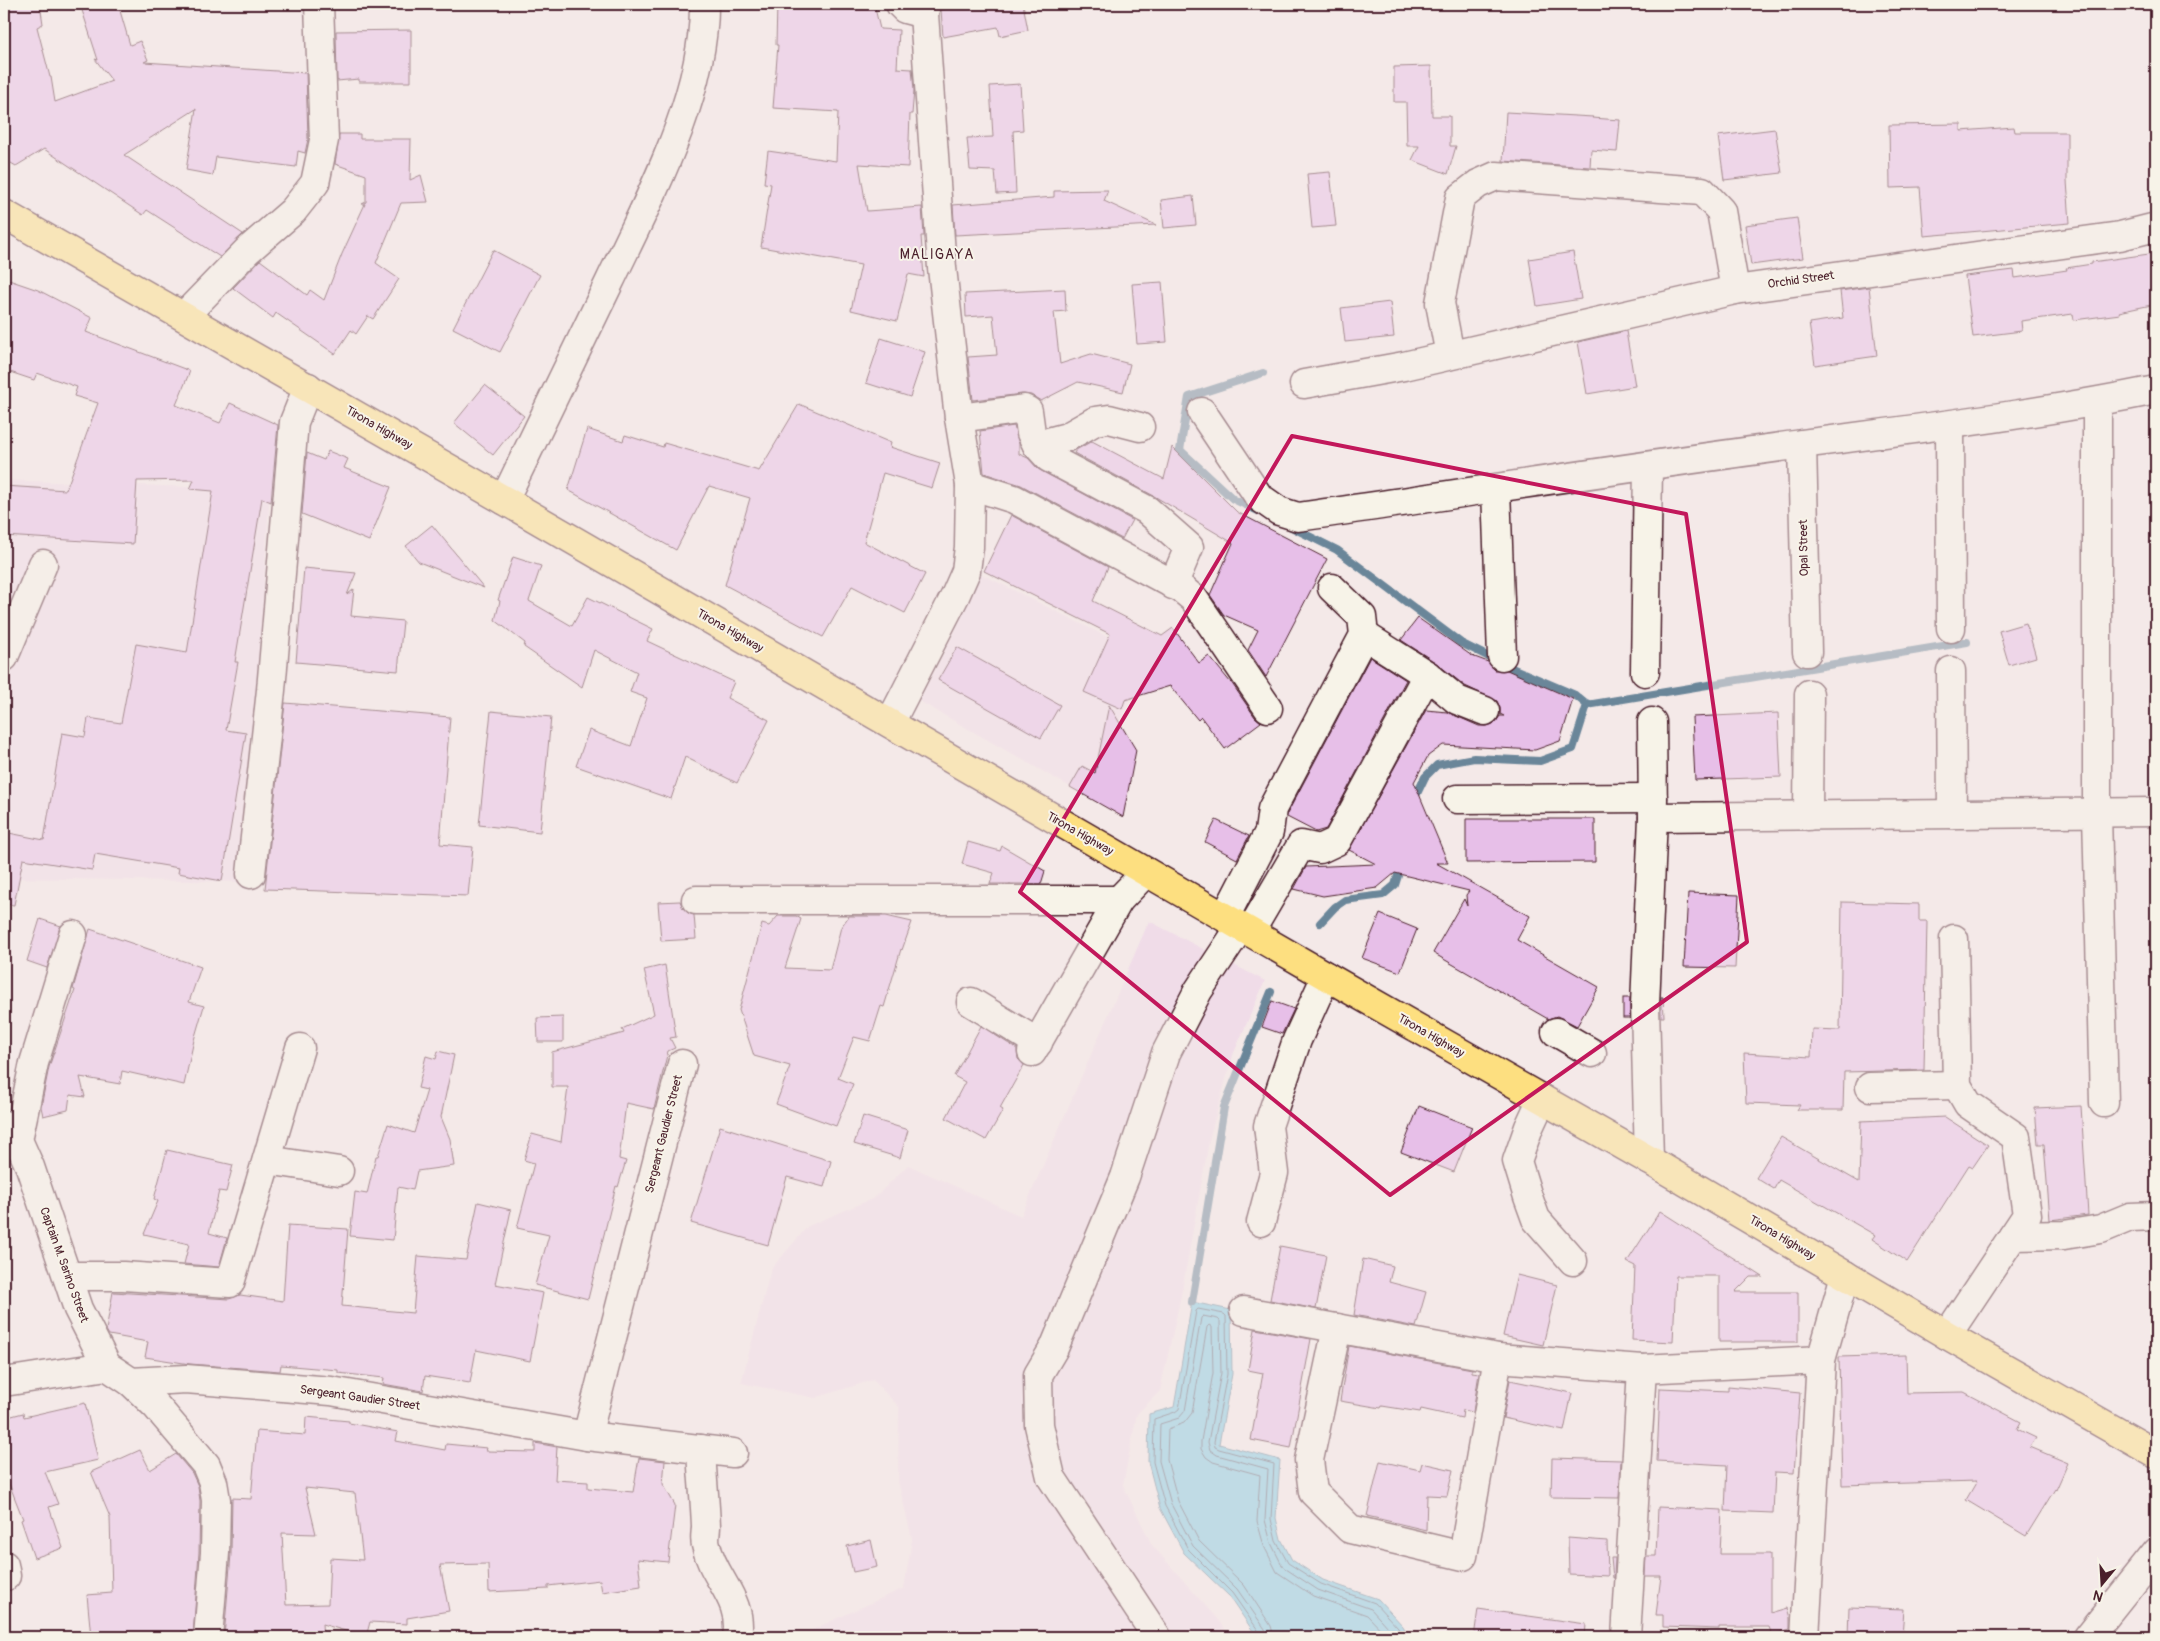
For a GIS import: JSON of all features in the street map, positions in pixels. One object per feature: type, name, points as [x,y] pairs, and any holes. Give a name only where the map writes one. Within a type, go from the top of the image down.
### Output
[{"type":"main road","name":"Tirona Highway","points":[[4,214],[308,387],[2156,1454]]},
{"type":"street","points":[[184,316],[247,251],[293,211],[315,183],[324,140],[319,4]]},
{"type":"street","points":[[504,500],[648,201],[677,135],[705,26],[704,4]]},
{"type":"street","points":[[890,724],[955,596],[966,571],[969,547],[970,485],[959,418],[942,268],[917,7]]},
{"type":"street","points":[[1450,355],[1440,303],[1460,198],[1478,184],[1496,176],[1702,191],[1721,211],[1735,290]]},
{"type":"street","name":"Orchid Street","points":[[1304,384],[1450,355],[1735,290],[2120,236],[2156,227]]},
{"type":"street","points":[[251,874],[271,690],[294,422],[308,387]]},
{"type":"street","points":[[1202,412],[1259,497],[1279,511],[1298,517],[1802,444],[1950,425],[2097,402],[2156,390]]},
{"type":"street","points":[[2097,402],[2097,813],[2104,1103]]},
{"type":"street","points":[[959,418],[1024,409],[1029,413],[1032,433],[1037,444],[1049,458],[1147,510],[1189,546],[1173,585]]},
{"type":"street","points":[[1037,444],[1067,437],[1095,421],[1109,419],[1140,427]]},
{"type":"street","points":[[1950,425],[1951,628]]},
{"type":"street","name":"Opal Street","points":[[1802,444],[1806,652]]},
{"type":"street","points":[[1645,672],[1648,466]]},
{"type":"street","points":[[970,485],[1014,498],[1173,585],[1194,599],[1268,708]]},
{"type":"street","points":[[1496,488],[1502,656]]},
{"type":"street","points":[[4,657],[42,564]]},
{"type":"street","points":[[1238,925],[1269,832],[1272,809],[1364,635],[1362,617],[1332,588]]},
{"type":"street","points":[[1364,635],[1427,675],[1457,700],[1485,711]]},
{"type":"street","points":[[1951,671],[1952,814]]},
{"type":"street","points":[[1269,832],[1301,845],[1320,849],[1337,841],[1427,675]]},
{"type":"street","points":[[1808,816],[1809,694]]},
{"type":"street","points":[[1649,1160],[1645,1005],[1653,808],[1652,722]]},
{"type":"street","points":[[1457,799],[1808,816],[2156,812]]},
{"type":"street","points":[[1157,1637],[1051,1477],[1039,1425],[1038,1375],[1054,1348],[1125,1177],[1166,1053],[1198,991],[1238,925],[1301,845]]},
{"type":"street","points":[[971,1002],[1035,1047],[1119,900],[1146,872]]},
{"type":"street","points":[[696,900],[1119,900]]},
{"type":"street","points":[[11,1132],[73,935]]},
{"type":"street","points":[[1947,1335],[2027,1215],[2016,1137],[1968,1104],[1957,1085],[1954,939]]},
{"type":"street","points":[[1261,1222],[1274,1174],[1268,1126],[1296,1040],[1326,976]]},
{"type":"street","points":[[1556,1032],[1592,1052]]},
{"type":"street","points":[[67,1276],[123,1276],[230,1283],[300,1048]]},
{"type":"street","name":"Sergeant Gaudier Street","points":[[587,1436],[682,1064]]},
{"type":"street","points":[[1870,1087],[1957,1085]]},
{"type":"street","points":[[1542,1099],[1529,1127],[1518,1161],[1536,1218],[1574,1261]]},
{"type":"street","name":"Captain M. Sarino Street","points":[[11,1132],[30,1167],[88,1332],[107,1366],[131,1382],[156,1406],[206,1465],[216,1500],[215,1553],[208,1637]]},
{"type":"street","points":[[267,1160],[339,1171]]},
{"type":"street","points":[[2013,1236],[2064,1235],[2101,1229],[2130,1217],[2156,1216]]},
{"type":"street","points":[[1805,1637],[1821,1360],[1845,1275]]},
{"type":"street","points":[[1244,1311],[1498,1358],[1642,1369],[1821,1360]]},
{"type":"street","points":[[1337,1328],[1309,1460],[1313,1492],[1350,1529],[1463,1556],[1498,1358]]},
{"type":"street","points":[[4,1382],[107,1366]]},
{"type":"street","points":[[1626,1637],[1642,1369]]},
{"type":"street","name":"Sergeant Gaudier Street","points":[[131,1382],[186,1379],[331,1391],[587,1436],[733,1453]]},
{"type":"street","points":[[701,1449],[706,1527],[705,1543],[709,1555],[736,1607],[740,1624],[737,1637]]},
{"type":"street","points":[[2088,1637],[2156,1552]]},
{"type":"highlighted area","points":[[1292,436],[1686,514],[1747,942],[1390,1195],[1020,892]]},
{"type":"shaded area","points":[[4,480],[270,490],[245,882],[4,878]]},
{"type":"shaded area","points":[[981,574],[1148,657],[1119,722],[1123,817],[919,701],[959,623]]},
{"type":"shaded area","points":[[1149,921],[1265,981],[1233,1055],[1210,1136],[1182,1291],[1160,1391],[1137,1414],[1123,1485],[1152,1545],[1219,1621],[1229,1637],[808,1637],[807,1632],[904,1588],[912,1539],[898,1481],[899,1407],[873,1380],[815,1398],[741,1383],[771,1269],[808,1226],[874,1198],[908,1165],[1021,1216]]},
{"type":"water","points":[[1192,1302],[1231,1310],[1232,1374],[1219,1444],[1280,1460],[1276,1518],[1281,1539],[1292,1560],[1323,1580],[1378,1599],[1403,1626],[1409,1637],[1257,1637],[1229,1596],[1184,1553],[1160,1508],[1148,1462],[1149,1414],[1174,1407]]},
{"type":"building","points":[[4,4],[40,4],[43,24],[37,27],[51,77],[55,102],[112,81],[95,59],[98,60],[81,7],[92,4],[118,4],[130,45],[140,41],[148,60],[144,62],[306,73],[308,139],[305,153],[298,151],[296,167],[216,157],[213,175],[186,170],[196,109],[124,155],[243,234],[220,257],[147,210],[143,215],[44,149],[16,166],[4,159]]},
{"type":"building","points":[[777,4],[874,4],[880,29],[899,30],[897,68],[912,69],[914,90],[912,114],[910,114],[908,167],[859,164],[867,211],[922,207],[924,236],[921,236],[924,277],[908,274],[897,321],[851,310],[861,265],[761,247],[771,184],[764,183],[768,151],[836,161],[838,112],[773,108],[778,45],[776,45]]},
{"type":"building","points":[[965,4],[1023,4],[1028,30],[1000,36],[998,27],[943,37],[941,10]]},
{"type":"building","points":[[411,30],[411,82],[359,82],[359,79],[337,81],[336,31]]},
{"type":"building","points":[[1431,66],[1432,116],[1450,116],[1450,146],[1456,146],[1448,174],[1412,160],[1419,146],[1407,146],[1406,102],[1394,102],[1394,67]]},
{"type":"building","points":[[1020,84],[1023,130],[1013,131],[1016,193],[997,194],[995,171],[970,170],[967,138],[993,137],[990,86]]},
{"type":"building","points":[[1506,112],[1620,120],[1617,152],[1591,150],[1590,167],[1503,161]]},
{"type":"building","points":[[1961,124],[1961,131],[2014,127],[2015,132],[2067,132],[2067,181],[2070,223],[1924,236],[1920,187],[1890,188],[1889,125]]},
{"type":"building","points":[[1775,129],[1782,173],[1724,180],[1718,136]]},
{"type":"building","points":[[339,134],[360,134],[360,139],[411,139],[410,180],[421,175],[428,202],[401,203],[376,263],[399,279],[373,319],[368,316],[356,334],[351,330],[335,354],[276,313],[273,318],[233,288],[260,260],[307,295],[310,290],[324,300],[342,254],[365,204],[362,204],[366,202],[366,175],[335,164]]},
{"type":"building","points":[[1330,172],[1336,226],[1312,228],[1307,174]]},
{"type":"building","points":[[1108,190],[1104,201],[1156,225],[955,235],[953,205],[1054,197],[1054,191]]},
{"type":"building","points":[[1193,196],[1196,225],[1164,228],[1161,200]]},
{"type":"building","points":[[1797,218],[1803,258],[1751,265],[1745,225]]},
{"type":"building","points":[[493,250],[540,275],[500,352],[453,328]]},
{"type":"building","points":[[1573,252],[1581,299],[1537,306],[1529,259]]},
{"type":"building","points":[[2156,253],[2156,304],[2119,312],[2120,314],[2074,320],[2073,314],[2021,321],[2022,331],[1973,337],[1965,276],[2014,270],[2015,278],[2067,270],[2066,268],[2092,264],[2092,262]]},
{"type":"building","points":[[9,280],[38,290],[92,318],[86,332],[190,371],[176,405],[220,423],[230,403],[278,425],[271,502],[262,498],[235,662],[238,662],[226,730],[246,733],[222,881],[178,873],[179,868],[95,854],[92,870],[23,859],[14,905],[4,904],[4,832],[44,840],[62,733],[85,737],[88,718],[121,723],[136,644],[187,653],[213,491],[190,489],[194,480],[137,481],[133,544],[4,536],[4,486],[66,490],[98,403],[74,396],[77,387],[37,373],[34,380],[4,370],[4,294]]},
{"type":"building","points":[[1162,282],[1167,342],[1137,344],[1132,284]]},
{"type":"building","points":[[1869,287],[1877,356],[1815,365],[1809,323],[1843,318],[1840,291]]},
{"type":"building","points":[[1065,289],[1066,311],[1054,312],[1060,364],[1091,354],[1130,364],[1123,392],[1078,382],[1041,401],[1031,395],[1022,394],[973,400],[968,357],[997,355],[993,315],[966,317],[965,294]]},
{"type":"building","points":[[1390,302],[1394,337],[1345,342],[1341,308]]},
{"type":"building","points":[[1626,331],[1635,386],[1587,394],[1578,342]]},
{"type":"building","points":[[881,338],[925,352],[910,397],[866,383]]},
{"type":"building","points":[[485,385],[524,416],[493,455],[454,423]]},
{"type":"building","points":[[799,404],[891,443],[890,447],[940,463],[932,488],[883,473],[864,542],[925,574],[905,613],[852,586],[823,637],[725,585],[750,498],[709,486],[676,550],[568,490],[587,429],[623,441],[625,435],[663,447],[664,443],[759,471]]},
{"type":"building","points":[[1014,426],[1019,444],[1019,454],[1028,458],[1038,469],[1132,520],[1122,539],[1021,485],[984,473],[980,431]]},
{"type":"building","points":[[1092,441],[1164,479],[1172,447],[1237,512],[1327,559],[1266,677],[1248,650],[1258,630],[1224,615],[1210,595],[1233,543],[1154,496],[1074,453]]},
{"type":"building","points":[[328,451],[348,459],[344,468],[391,487],[369,541],[302,514],[307,453],[324,460]]},
{"type":"building","points":[[1011,515],[1108,567],[1093,601],[1162,636],[1173,628],[1199,663],[1209,656],[1231,682],[1255,717],[1261,722],[1225,749],[1201,717],[1198,720],[1170,686],[1125,700],[1122,709],[1084,692],[1110,634],[984,571]]},
{"type":"building","points":[[432,525],[484,588],[419,562],[406,546]]},
{"type":"building","points":[[513,557],[541,566],[529,601],[572,626],[588,597],[653,629],[647,641],[734,682],[727,698],[769,720],[737,783],[685,757],[671,799],[576,766],[589,730],[631,746],[647,698],[630,692],[637,672],[594,650],[582,687],[524,647],[525,643],[495,620],[500,601],[498,600]]},
{"type":"building","points":[[304,568],[356,573],[347,595],[354,589],[351,616],[403,621],[398,671],[296,662]]},
{"type":"building","points":[[1418,618],[1472,656],[1488,662],[1495,670],[1507,670],[1573,699],[1560,741],[1535,750],[1443,745],[1428,756],[1414,782],[1448,863],[1436,863],[1530,916],[1517,940],[1599,987],[1577,1026],[1557,1016],[1548,1019],[1433,953],[1464,899],[1467,906],[1466,895],[1469,891],[1395,873],[1377,888],[1323,896],[1294,889],[1306,867],[1376,864],[1349,850],[1426,710],[1447,712],[1479,726],[1495,723],[1500,716],[1504,716],[1500,714],[1497,701],[1465,686],[1435,662],[1401,640]]},
{"type":"building","points":[[2026,623],[2036,657],[2009,665],[1999,631]]},
{"type":"building","points":[[957,647],[1060,705],[1041,738],[938,680]]},
{"type":"building","points":[[1370,657],[1406,680],[1326,829],[1316,832],[1287,817],[1287,814]]},
{"type":"building","points":[[285,703],[450,717],[440,844],[473,847],[468,896],[265,889]]},
{"type":"building","points":[[1109,705],[1136,750],[1123,817],[1070,787],[1082,766],[1095,773]]},
{"type":"building","points":[[491,711],[551,717],[540,832],[479,825]]},
{"type":"building","points":[[1778,713],[1781,777],[1695,780],[1692,717]]},
{"type":"building","points":[[1466,819],[1595,819],[1595,862],[1466,863]]},
{"type":"building","points":[[1216,820],[1249,836],[1237,859],[1205,842]]},
{"type":"building","points":[[968,842],[1000,851],[1002,846],[1045,871],[1041,884],[990,884],[994,873],[962,864]]},
{"type":"building","points":[[1688,893],[1739,895],[1735,968],[1684,967]]},
{"type":"building","points":[[680,901],[688,913],[694,915],[696,939],[661,941],[658,902]]},
{"type":"building","points":[[1842,902],[1919,904],[1919,921],[1927,921],[1924,1070],[1844,1072],[1843,1110],[1797,1110],[1800,1105],[1746,1103],[1744,1053],[1811,1057],[1812,1029],[1840,1030]]},
{"type":"building","points":[[1380,914],[1417,929],[1400,972],[1362,958]]},
{"type":"building","points":[[778,916],[796,916],[801,919],[785,968],[830,970],[841,927],[849,916],[886,916],[912,922],[901,949],[884,1007],[881,1006],[870,1041],[854,1037],[838,1078],[853,1084],[836,1126],[776,1104],[790,1066],[754,1056],[739,1010],[762,924],[769,926]]},
{"type":"building","points":[[40,919],[61,926],[47,968],[27,961]]},
{"type":"building","points":[[90,929],[201,967],[189,1002],[204,1006],[184,1085],[122,1071],[120,1084],[80,1077],[85,1097],[70,1095],[68,1110],[43,1116],[41,1107],[49,1067],[75,990],[73,989]]},
{"type":"building","points":[[665,965],[676,1037],[670,1038],[675,1048],[668,1051],[654,1109],[626,1103],[619,1159],[626,1161],[618,1187],[616,1186],[588,1299],[535,1285],[549,1235],[517,1228],[534,1163],[524,1160],[532,1134],[561,1142],[568,1087],[552,1087],[552,1052],[624,1033],[622,1029],[654,1014],[644,970]]},
{"type":"building","points":[[1661,997],[1663,997],[1664,1017],[1661,1017]]},
{"type":"building","points":[[1623,998],[1630,998],[1630,1018],[1623,1018]]},
{"type":"building","points":[[1272,1001],[1294,1009],[1282,1034],[1262,1027]]},
{"type":"building","points":[[563,1017],[563,1042],[538,1042],[537,1018]]},
{"type":"building","points":[[981,1026],[1017,1049],[1018,1059],[1024,1065],[1000,1108],[1003,1110],[986,1140],[946,1118],[965,1082],[954,1076]]},
{"type":"building","points":[[438,1051],[454,1055],[441,1117],[450,1139],[454,1166],[417,1171],[413,1190],[398,1187],[393,1240],[350,1236],[355,1192],[367,1194],[376,1156],[378,1156],[388,1124],[414,1133],[427,1090],[418,1088],[426,1056],[436,1059]]},
{"type":"building","points":[[1419,1106],[1472,1127],[1454,1172],[1401,1152]]},
{"type":"building","points":[[2081,1106],[2088,1215],[2050,1220],[2044,1144],[2038,1144],[2035,1108]]},
{"type":"building","points":[[863,1116],[908,1130],[900,1158],[854,1144]]},
{"type":"building","points":[[1945,1117],[1988,1145],[1973,1167],[1969,1165],[1907,1262],[1872,1239],[1875,1235],[1779,1180],[1774,1189],[1756,1178],[1781,1137],[1859,1182],[1861,1121]]},
{"type":"building","points":[[720,1126],[831,1161],[824,1187],[787,1177],[768,1245],[691,1223]]},
{"type":"building","points":[[167,1150],[233,1165],[226,1192],[219,1191],[209,1233],[227,1238],[219,1267],[184,1264],[189,1244],[144,1234],[158,1201],[154,1199]]},
{"type":"building","points":[[478,1202],[511,1210],[495,1284],[543,1293],[530,1361],[476,1350],[470,1383],[425,1376],[423,1391],[383,1384],[384,1378],[338,1373],[338,1370],[281,1365],[280,1371],[190,1364],[145,1357],[148,1342],[109,1335],[106,1330],[113,1292],[229,1299],[240,1295],[283,1301],[288,1225],[348,1229],[342,1306],[413,1313],[418,1256],[466,1260]]},
{"type":"building","points":[[1660,1211],[1763,1277],[1750,1277],[1735,1292],[1798,1292],[1798,1342],[1719,1342],[1719,1276],[1676,1276],[1673,1342],[1632,1340],[1635,1266],[1627,1262]]},
{"type":"building","points":[[1280,1246],[1326,1255],[1316,1309],[1270,1300]]},
{"type":"building","points":[[1363,1259],[1393,1266],[1389,1282],[1426,1292],[1416,1327],[1354,1315]]},
{"type":"building","points":[[1517,1275],[1557,1285],[1543,1345],[1503,1336]]},
{"type":"building","points":[[1255,1329],[1311,1339],[1291,1448],[1251,1440],[1263,1373],[1248,1370]]},
{"type":"building","points":[[1349,1346],[1472,1369],[1472,1372],[1479,1373],[1473,1412],[1463,1410],[1462,1418],[1421,1409],[1420,1412],[1340,1401]]},
{"type":"building","points":[[1906,1355],[1907,1393],[1964,1392],[2021,1422],[2017,1429],[2036,1438],[2030,1447],[2068,1463],[2056,1490],[2026,1536],[1966,1500],[1977,1481],[1842,1485],[1839,1357]]},
{"type":"building","points":[[1510,1380],[1572,1393],[1564,1431],[1503,1418]]},
{"type":"building","points":[[1728,1386],[1800,1393],[1794,1473],[1775,1472],[1773,1513],[1725,1511],[1727,1465],[1657,1461],[1660,1388],[1728,1391]]},
{"type":"building","points":[[85,1403],[98,1460],[45,1472],[58,1504],[49,1507],[63,1548],[34,1558],[21,1520],[23,1519],[8,1481],[4,1482],[4,1418],[23,1413],[24,1417]]},
{"type":"building","points":[[306,1417],[349,1421],[349,1423],[398,1432],[396,1441],[445,1450],[446,1444],[487,1448],[486,1451],[535,1452],[535,1443],[557,1447],[555,1480],[588,1482],[588,1488],[633,1492],[639,1458],[665,1461],[663,1484],[675,1505],[668,1562],[638,1559],[641,1586],[602,1592],[600,1580],[548,1586],[548,1589],[489,1592],[488,1564],[440,1565],[449,1611],[407,1618],[407,1624],[370,1622],[366,1637],[322,1624],[323,1637],[224,1637],[231,1554],[232,1498],[251,1499],[257,1431],[305,1435]],"holes":[[[305,1488],[355,1493],[363,1560],[330,1558],[328,1604],[286,1605],[282,1533],[316,1534]]]},
{"type":"building","points":[[140,1450],[150,1470],[176,1454],[192,1473],[198,1486],[200,1501],[199,1552],[193,1637],[91,1637],[87,1595],[112,1593],[110,1517],[91,1472]]},
{"type":"building","points":[[1552,1458],[1621,1460],[1619,1498],[1551,1497]]},
{"type":"building","points":[[1380,1461],[1420,1470],[1422,1463],[1453,1470],[1447,1496],[1427,1495],[1426,1530],[1367,1516]]},
{"type":"building","points":[[1658,1507],[1722,1510],[1720,1554],[1770,1554],[1770,1613],[1787,1608],[1790,1618],[1790,1629],[1772,1635],[1769,1627],[1719,1627],[1719,1629],[1663,1627],[1663,1615],[1656,1615],[1661,1576],[1645,1576],[1646,1556],[1656,1556]]},
{"type":"building","points":[[1568,1538],[1607,1541],[1608,1576],[1569,1574]]},
{"type":"building","points":[[871,1540],[877,1567],[853,1572],[847,1546]]},
{"type":"building","points":[[1611,1558],[1615,1558],[1614,1578],[1613,1578]]},
{"type":"building","points":[[1849,1607],[1904,1609],[1902,1637],[1848,1637]]},
{"type":"building","points":[[1478,1609],[1586,1624],[1585,1637],[1474,1637]]},
{"type":"waterway","points":[[1258,511],[1233,499],[1180,450],[1189,397],[1263,373]]},
{"type":"waterway","points":[[1289,526],[1337,550],[1461,643],[1507,666],[1575,695],[1587,705],[1573,749],[1540,761],[1474,758],[1437,765],[1425,777],[1414,800]]},
{"type":"waterway","points":[[1587,705],[1967,642]]},
{"type":"waterway","points":[[1320,923],[1335,907],[1345,900],[1383,895],[1395,885],[1401,866]]},
{"type":"waterway","points":[[1192,1302],[1224,1107],[1271,992]]},
{"type":"district","name":"MALIGAYA","points":[[937,254]]}]
